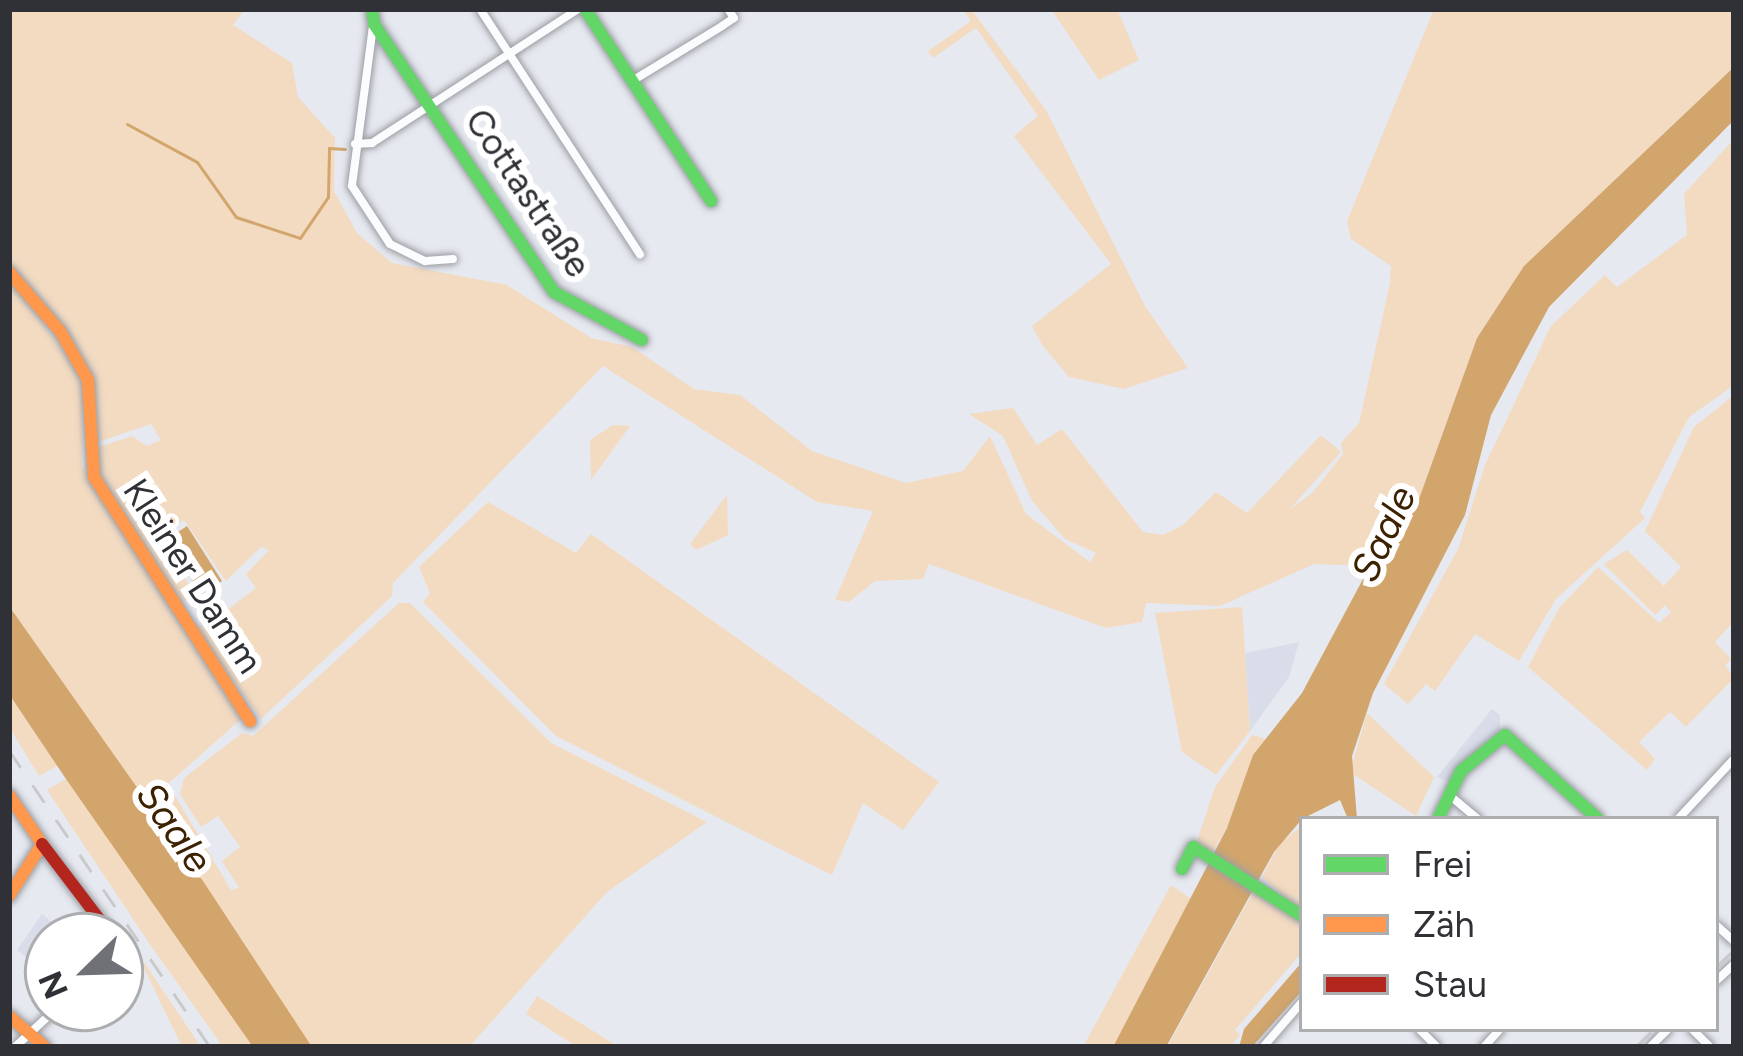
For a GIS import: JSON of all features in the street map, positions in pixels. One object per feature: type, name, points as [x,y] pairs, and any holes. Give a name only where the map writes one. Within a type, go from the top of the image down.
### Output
[{"type":"street","points":[[372,9],[374,24],[352,186],[371,226],[425,261],[453,259]]},
{"type":"street","points":[[480,9],[640,254]]},
{"type":"street","points":[[355,144],[372,143],[581,9],[711,200]]},
{"type":"street","points":[[632,81],[731,13]]},
{"type":"street","name":"Cottastraße","points":[[374,24],[554,292],[586,316],[642,340]]},
{"type":"street","name":"Kleiner Damm","points":[[9,272],[61,331],[88,380],[94,477],[250,722]]},
{"type":"street","points":[[1439,816],[1448,794],[1476,755],[1505,735],[1595,816]]},
{"type":"street","points":[[1681,816],[1734,759]]},
{"type":"street","points":[[1448,794],[1474,816]]},
{"type":"street","points":[[9,795],[94,912]]},
{"type":"street","points":[[9,896],[42,844]]},
{"type":"street","points":[[1182,869],[1196,849],[1299,914]]},
{"type":"street","points":[[1263,1047],[1299,1005]]},
{"type":"street","points":[[9,1016],[45,1047]]},
{"type":"street","points":[[15,1047],[35,1032]]},
{"type":"shaded area","points":[[9,9],[245,9],[233,25],[292,63],[298,97],[335,138],[334,191],[357,233],[392,263],[507,285],[591,338],[632,347],[694,389],[740,395],[812,451],[906,483],[963,471],[990,436],[1026,514],[1090,562],[1096,553],[1065,539],[1032,501],[1003,436],[969,414],[1013,408],[1037,445],[1062,429],[1143,532],[1163,535],[1183,525],[1216,492],[1247,513],[1321,435],[1341,452],[1290,509],[1312,493],[1343,454],[1341,443],[1359,423],[1390,283],[1391,266],[1351,239],[1347,221],[1434,9],[1734,9],[1734,67],[1524,266],[1477,338],[1419,499],[1370,566],[1314,564],[1220,606],[1146,603],[1142,622],[1106,628],[929,564],[923,579],[875,581],[849,602],[835,600],[873,511],[817,502],[603,366],[393,583],[392,596],[261,719],[193,625],[206,626],[256,588],[246,574],[269,550],[261,547],[226,581],[184,520],[158,535],[195,594],[179,605],[97,472],[96,448],[132,436],[147,446],[161,440],[151,424],[95,443],[93,378],[64,328],[9,266]]},
{"type":"shaded area","points":[[963,9],[971,9],[1046,110],[1145,306],[1188,368],[1124,389],[1069,377],[1043,346],[1032,326],[1111,264],[1014,136],[1038,116],[976,28],[933,58],[928,51],[971,21]]},
{"type":"shaded area","points":[[1051,9],[1117,9],[1139,60],[1099,80]]},
{"type":"shaded area","points":[[1734,67],[1734,120],[1549,307],[1491,415],[1465,515],[1373,693],[1352,756],[1357,816],[1347,816],[1340,800],[1299,816],[1299,823],[1274,852],[1166,1047],[1113,1047],[1227,828],[1253,755],[1302,693],[1370,566],[1419,499],[1477,338],[1524,266]]},
{"type":"shaded area","points":[[1734,139],[1734,385],[1689,417],[1640,512],[1645,518],[1556,599],[1519,661],[1475,634],[1435,691],[1426,684],[1408,704],[1384,684],[1458,549],[1485,465],[1551,326],[1605,275],[1617,287],[1687,235],[1684,194]]},
{"type":"shaded area","points":[[9,276],[83,380],[82,466],[241,719],[168,784],[231,890],[239,888],[222,861],[240,847],[218,816],[201,827],[180,794],[184,778],[242,733],[253,736],[399,603],[410,603],[551,743],[707,822],[607,892],[469,1047],[312,1047],[9,606]]},
{"type":"shaded area","points":[[1734,395],[1734,621],[1715,642],[1731,659],[1725,665],[1734,678],[1686,727],[1670,712],[1639,742],[1655,759],[1647,770],[1528,667],[1559,608],[1598,567],[1659,623],[1671,612],[1665,605],[1655,615],[1604,564],[1627,550],[1664,586],[1681,567],[1645,531],[1694,427]]},
{"type":"shaded area","points":[[613,425],[630,426],[591,480],[590,440]]},
{"type":"shaded area","points":[[727,495],[728,535],[696,550],[690,544]]},
{"type":"shaded area","points":[[488,502],[576,553],[591,534],[939,782],[903,830],[863,803],[832,875],[556,736],[423,602],[430,593],[419,567]]},
{"type":"shaded area","points":[[187,526],[222,581],[201,594],[166,540]]},
{"type":"shaded area","points":[[9,606],[203,881],[312,1047],[253,1047],[66,779],[9,694]]},
{"type":"shaded area","points":[[1242,607],[1250,731],[1216,775],[1182,752],[1155,613]]},
{"type":"shaded area","points":[[1299,642],[1289,677],[1250,731],[1245,653]]},
{"type":"shaded area","points":[[9,694],[59,765],[39,776],[9,727]]},
{"type":"shaded area","points":[[1492,709],[1500,715],[1500,733],[1451,783],[1437,777]]},
{"type":"shaded area","points":[[1367,713],[1434,777],[1416,816],[1350,772]]},
{"type":"shaded area","points":[[1252,735],[1266,739],[1227,828],[1212,853],[1195,847],[1215,787]]},
{"type":"shaded area","points":[[66,779],[253,1047],[223,1047],[144,936],[144,912],[128,912],[47,790]]},
{"type":"shaded area","points":[[1299,828],[1299,909],[1262,877],[1280,843]]},
{"type":"shaded area","points":[[1171,885],[1191,899],[1113,1047],[1083,1047]]},
{"type":"shaded area","points":[[1256,887],[1299,918],[1299,955],[1235,1030],[1240,1035],[1230,1047],[1167,1047]]},
{"type":"shaded area","points":[[144,962],[201,1047],[182,1047],[144,968]]},
{"type":"shaded area","points":[[1299,965],[1299,994],[1252,1047],[1239,1047],[1244,1029]]},
{"type":"shaded area","points":[[537,996],[619,1047],[577,1047],[526,1014]]},
{"type":"waterway","points":[[127,124],[197,162],[236,217],[300,238],[328,197],[329,148],[345,149]]},
{"type":"railway","points":[[9,750],[210,1047]]},
{"type":"railway","points":[[1719,964],[1734,950]]},
{"type":"railway","points":[[1636,1047],[1651,1032]]},
{"type":"traffic: fast","points":[[372,9],[374,24],[554,292],[642,340]]},
{"type":"traffic: fast","points":[[585,9],[711,201]]},
{"type":"traffic: fast","points":[[1439,816],[1461,771],[1505,735],[1595,816]]},
{"type":"traffic: fast","points":[[1182,869],[1193,847],[1299,914]]},
{"type":"traffic: slow","points":[[9,272],[60,331],[88,380],[94,477],[250,721]]},
{"type":"traffic: slow","points":[[9,795],[42,844],[9,896]]},
{"type":"traffic: slow","points":[[9,1016],[45,1047]]},
{"type":"traffic: jam","points":[[42,844],[94,912]]},
{"type":"water label","name":"Saale","points":[[1384,534]]},
{"type":"water label","name":"Saale","points":[[174,828]]}]
